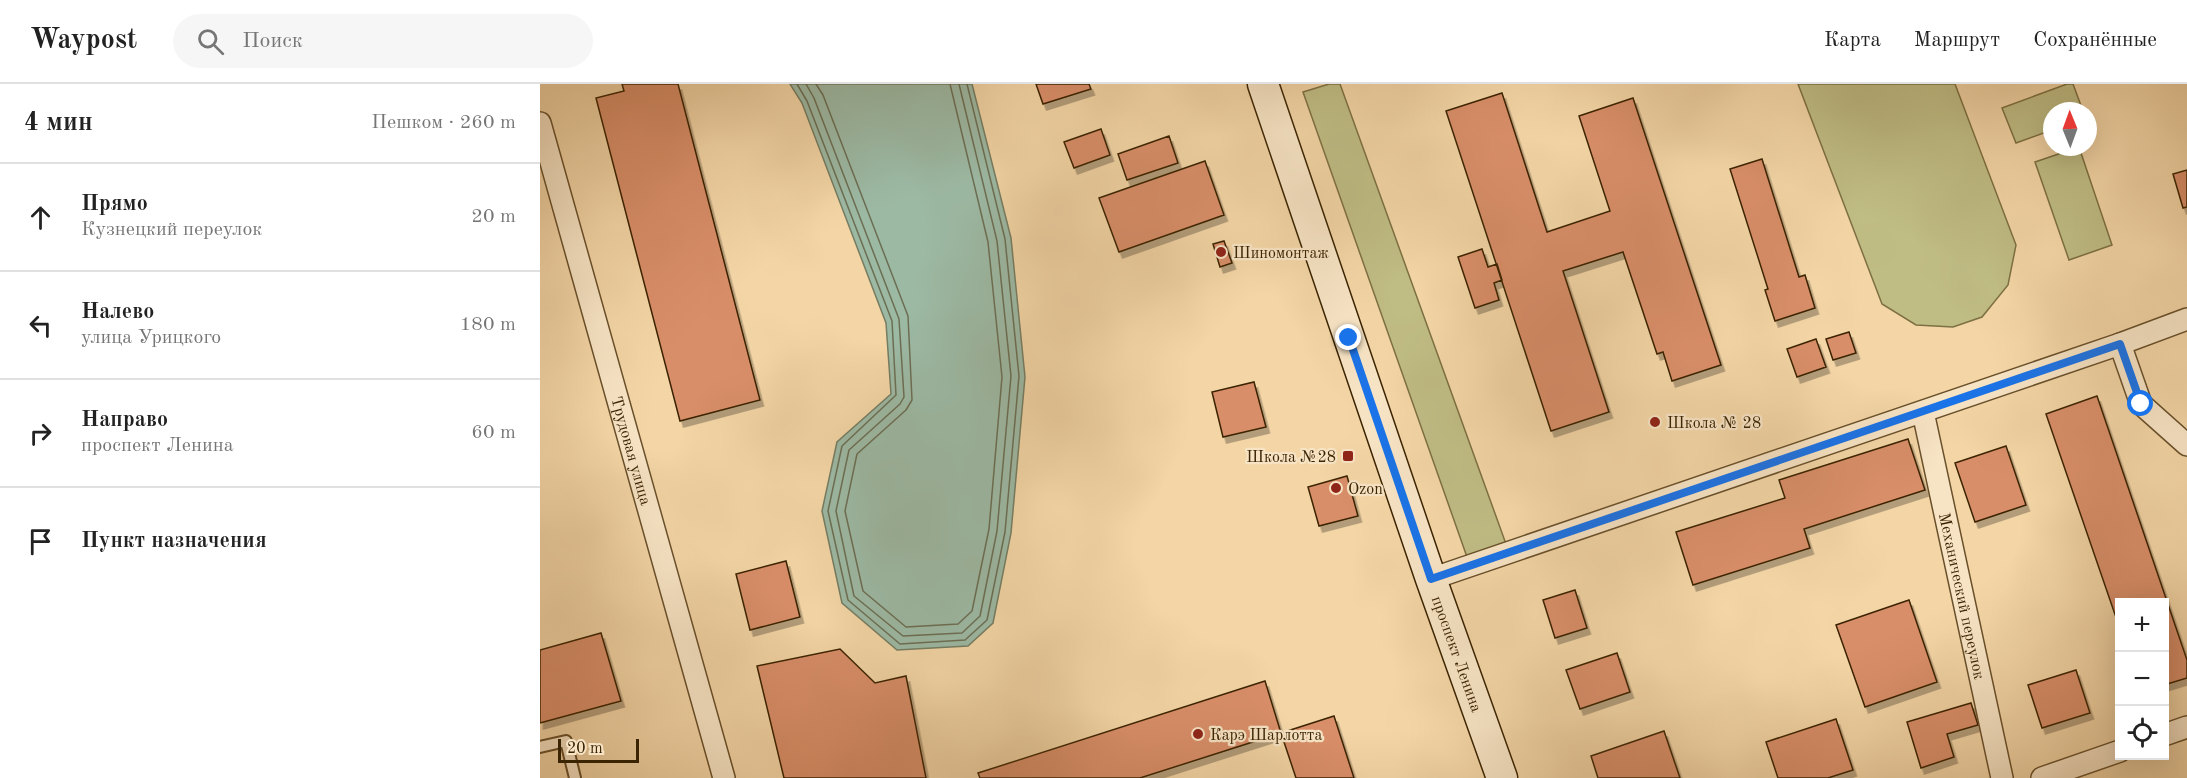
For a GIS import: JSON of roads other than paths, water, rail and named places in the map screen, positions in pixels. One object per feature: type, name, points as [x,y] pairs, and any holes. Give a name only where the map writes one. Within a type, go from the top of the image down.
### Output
[{"type":"main road","name":"проспект Ленина","points":[[1263,84],[1431,579],[1503,778]]},
{"type":"street","name":"Трудовая улица","points":[[540,123],[724,778]]},
{"type":"street","points":[[1431,579],[1923,412],[2187,319]]},
{"type":"street","points":[[2120,344],[2141,404],[2187,445]]},
{"type":"street","name":"Механический переулок","points":[[1923,412],[2001,778]]},
{"type":"street","points":[[2169,733],[2187,727]]},
{"type":"street","points":[[2042,778],[2115,753]]},
{"type":"lane","points":[[540,747],[566,741],[575,778]]},
{"type":"water","points":[[790,84],[972,84],[1011,238],[1025,377],[1011,533],[993,623],[968,646],[897,650],[842,603],[822,511],[837,442],[891,394],[886,323],[802,103]]},
{"type":"place","name":"Шиномонтаж","points":[[1221,252]]},
{"type":"place","name":"Школа № 28","points":[[1655,422]]},
{"type":"place","name":"Школа №28","points":[[1348,456]]},
{"type":"place","name":"Ozon","points":[[1336,488]]},
{"type":"place","name":"Карэ Шарлотта","points":[[1198,734]]}]
